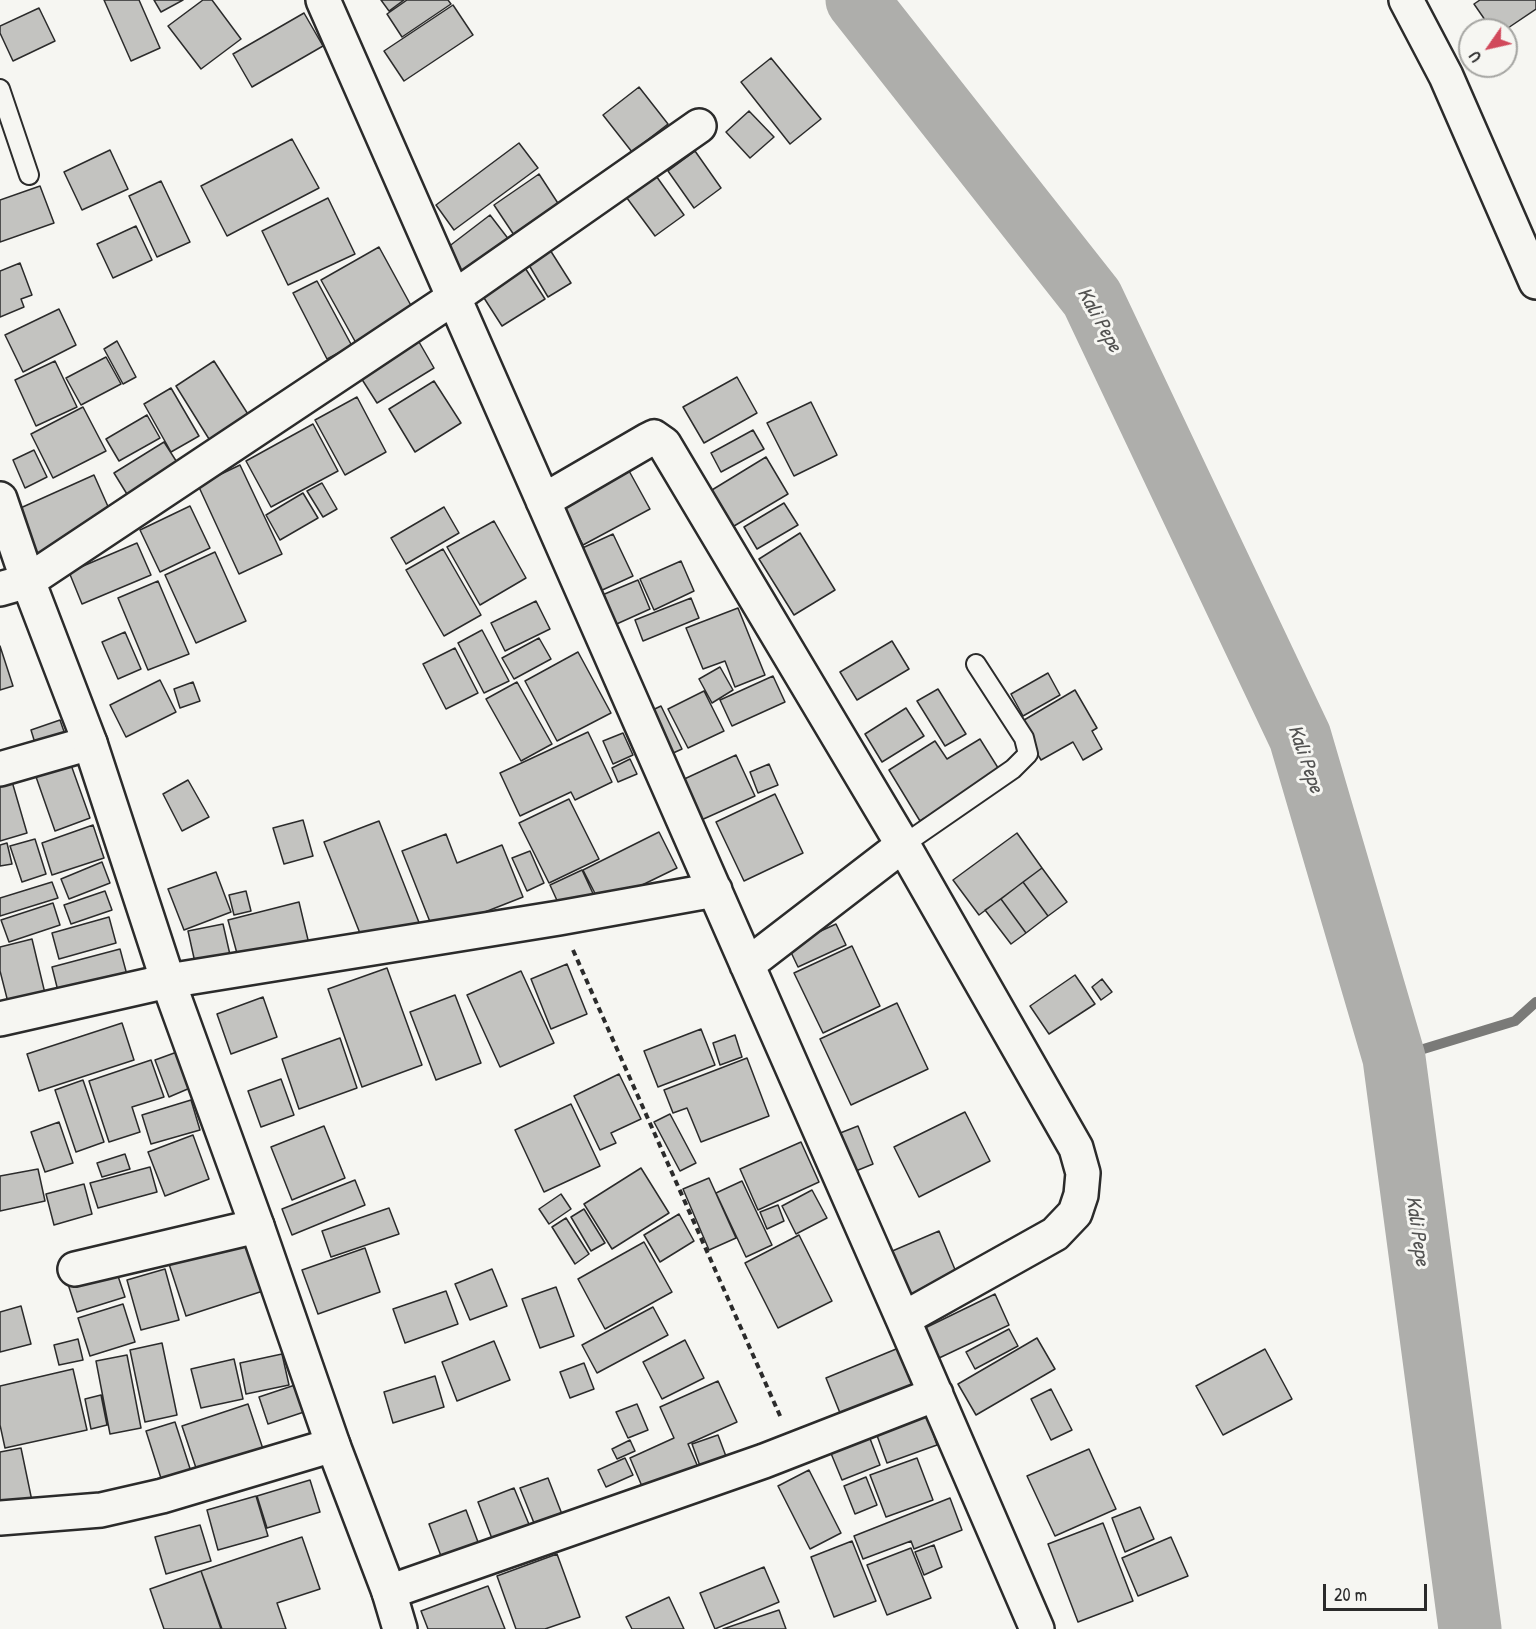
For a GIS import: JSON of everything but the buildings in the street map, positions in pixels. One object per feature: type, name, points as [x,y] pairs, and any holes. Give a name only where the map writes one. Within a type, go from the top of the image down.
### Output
[{"type":"street","points":[[322,0],[903,1318],[1037,1629]]},
{"type":"street","points":[[1406,0],[1446,76],[1536,282]]},
{"type":"street","points":[[14,585],[453,298],[699,126]]},
{"type":"street","points":[[543,501],[648,440],[654,437],[660,440],[903,845],[1076,1148],[1083,1173],[1081,1194],[1075,1213],[1055,1234],[903,1318]]},
{"type":"street","points":[[0,499],[14,585],[90,743],[168,981],[333,1445],[389,1592],[400,1629]]},
{"type":"street","points":[[0,769],[90,743]]},
{"type":"street","points":[[747,964],[903,845]]},
{"type":"street","points":[[0,1019],[168,981],[559,918],[715,890]]},
{"type":"street","points":[[75,1269],[257,1226]]},
{"type":"street","points":[[389,1592],[794,1449],[936,1394]]},
{"type":"street","points":[[0,1518],[101,1510],[162,1496],[333,1445]]},
{"type":"lane","points":[[0,89],[29,175]]},
{"type":"lane","points":[[903,845],[1013,769],[1028,754],[1024,738],[976,664]]},
{"type":"path","points":[[559,918],[794,1449]]},
{"type":"waterway","name":"Kali Pepe","points":[[857,0],[1092,298],[1300,737],[1394,1058],[1470,1629]]},
{"type":"waterway","points":[[1394,1058],[1515,1021],[1536,1002]]}]
